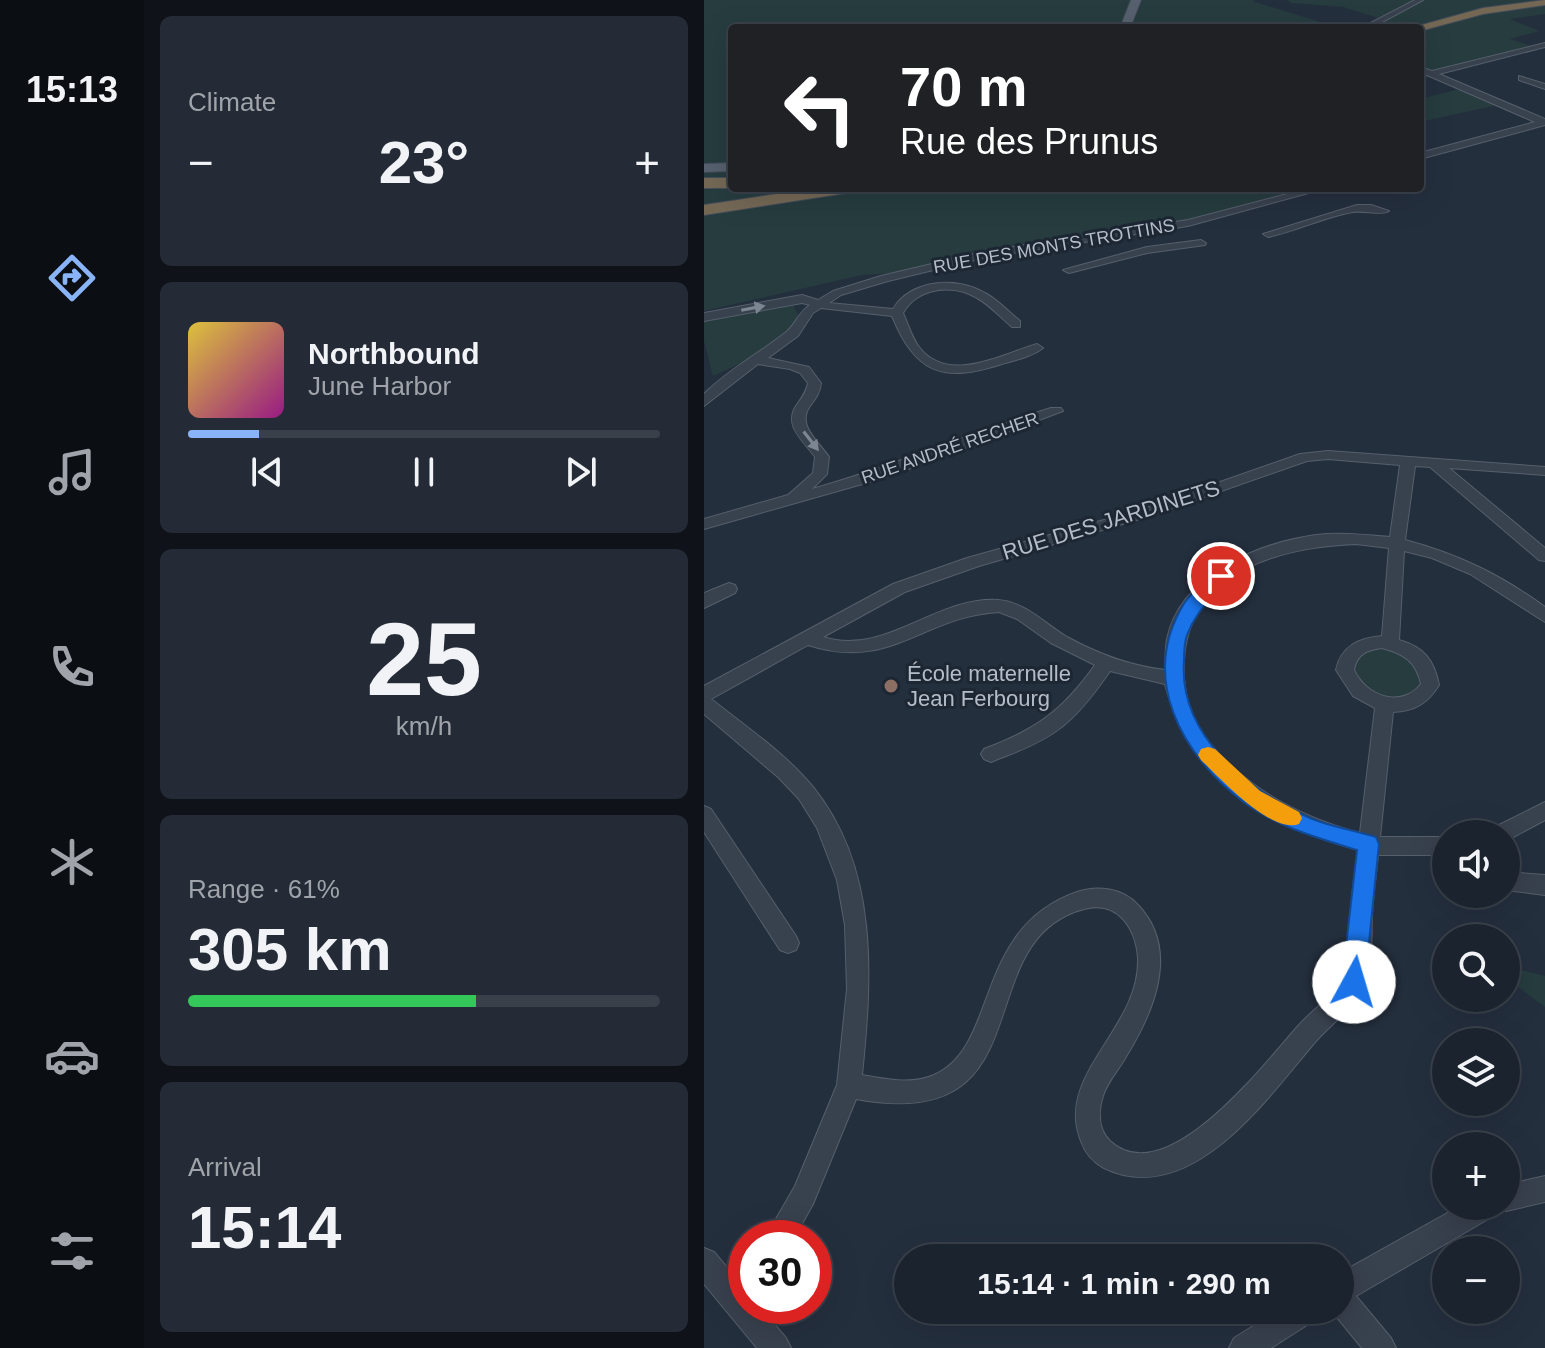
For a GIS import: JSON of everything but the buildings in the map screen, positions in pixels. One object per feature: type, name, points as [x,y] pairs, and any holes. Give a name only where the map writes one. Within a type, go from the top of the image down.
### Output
[{"type":"highway","points":[[1424,28],[1545,3]]},
{"type":"highway","points":[[704,183],[728,183]]},
{"type":"highway","points":[[704,197],[748,192]]},
{"type":"highway","points":[[704,197],[767,192]]},
{"type":"highway","points":[[704,210],[820,192]]},
{"type":"main road","points":[[1127,24],[1136,0]]},
{"type":"main road","points":[[704,168],[728,167]]},
{"type":"street","points":[[1373,24],[1420,0]]},
{"type":"street","points":[[1431,74],[1545,45]]},
{"type":"street","points":[[1424,71],[1544,122]]},
{"type":"street","points":[[1522,78],[1545,87]]},
{"type":"street","points":[[1424,155],[1544,122]]},
{"type":"street","name":"RUE DES MONTS TROTTINS","points":[[704,402],[723,383],[794,333],[802,317],[837,293],[885,278],[987,254],[1188,223],[1308,192]]},
{"type":"street","points":[[1291,197],[1324,218]]},
{"type":"street","points":[[1268,234],[1290,231],[1357,208],[1384,211]]},
{"type":"street","points":[[1090,238],[1116,258]]},
{"type":"street","points":[[1069,270],[1147,250],[1201,243]]},
{"type":"street","points":[[1016,324],[982,296],[958,287],[921,291],[901,303],[897,313],[915,352],[926,361],[942,367],[967,368],[990,364],[1037,348]]},
{"type":"street","points":[[704,317],[798,300],[835,308],[897,313]]},
{"type":"street","points":[[755,360],[786,364],[810,375],[814,383],[814,391],[799,411],[798,419],[800,428],[822,457],[820,474],[793,498]]},
{"type":"street","points":[[704,382],[723,383]]},
{"type":"street","name":"RUE ANDRÉ RECHER","points":[[704,524],[907,465],[993,431],[1056,411]]},
{"type":"street","name":"RUE DES JARDINETS","points":[[704,694],[899,588],[973,562],[1145,513],[1282,464],[1328,455],[1545,471]]},
{"type":"street","points":[[1390,643],[1397,543],[1408,463]]},
{"type":"street","points":[[1435,464],[1545,556]]},
{"type":"street","name":"RUE ANDRÉ RECHER","points":[[820,474],[844,484]]},
{"type":"street","points":[[1432,847],[1368,844],[1307,826],[1253,797],[1212,761],[1185,720],[1173,678],[1176,639],[1193,604],[1221,576],[1258,555],[1301,542],[1348,538],[1397,543],[1438,553],[1477,569],[1514,590],[1545,616]]},
{"type":"street","points":[[704,602],[714,594],[729,589]]},
{"type":"street","points":[[805,638],[821,646],[868,646],[894,641],[970,609],[1000,606],[1017,610],[1056,638],[1105,664],[1173,678]]},
{"type":"street","points":[[1390,643],[1419,656],[1430,675],[1430,685],[1415,700],[1385,704],[1360,693],[1351,685],[1345,670],[1347,658],[1358,647],[1390,643]]},
{"type":"street","points":[[991,754],[1027,741],[1074,710],[1105,664]]},
{"type":"street","points":[[704,703],[785,771],[806,793],[826,824],[844,870],[856,925],[859,989],[849,1085],[804,1195],[789,1220]]},
{"type":"street","points":[[849,1085],[895,1093],[920,1092],[939,1087],[956,1075],[971,1060],[1015,954],[1046,916],[1082,899],[1100,897],[1117,901],[1129,909],[1147,941],[1149,963],[1147,994],[1092,1090],[1087,1108],[1093,1139],[1115,1162],[1137,1166],[1165,1161],[1194,1148],[1223,1125],[1354,982],[1385,704]]},
{"type":"street","points":[[1520,823],[1545,810]]},
{"type":"street","points":[[704,815],[788,943]]},
{"type":"street","points":[[1520,882],[1545,885]]},
{"type":"street","points":[[1520,1195],[1545,1189]]},
{"type":"street","points":[[1354,1281],[1461,1220]]},
{"type":"street","points":[[704,1262],[728,1284]]},
{"type":"street","points":[[1354,1316],[1381,1348]]},
{"type":"street","points":[[760,1324],[776,1348]]},
{"type":"street","points":[[1244,1348],[1283,1324]]},
{"type":"green space","points":[[704,0],[1256,0],[1252,1],[1327,24],[728,24],[728,192],[1302,192],[1187,221],[1015,246],[895,273],[862,275],[704,311]]},
{"type":"green space","points":[[1287,0],[1545,0],[1545,14],[1510,19],[1539,31],[1510,39],[1535,47],[1431,73],[1435,76],[1424,79],[1424,24],[1370,24],[1378,18],[1343,7],[1291,3]]},
{"type":"green space","points":[[1464,88],[1502,104],[1424,121],[1424,98]]},
{"type":"green space","points":[[792,303],[798,315],[784,336],[762,353],[713,376],[704,341],[704,319]]},
{"type":"green space","points":[[1384,645],[1417,660],[1422,687],[1406,699],[1369,695],[1349,662],[1353,654]]},
{"type":"green space","points":[[1520,970],[1545,976],[1545,1007],[1520,988]]},
{"type":"slow traffic","points":[[1208,755],[1253,797],[1291,818]]},
{"type":"place","name":"École maternelle Jean Ferbourg","points":[[891,686]]},
{"type":"route","points":[[1221,576],[1193,604],[1176,639],[1173,678],[1185,720],[1212,761],[1253,797],[1307,826],[1368,844],[1354,982]]}]
